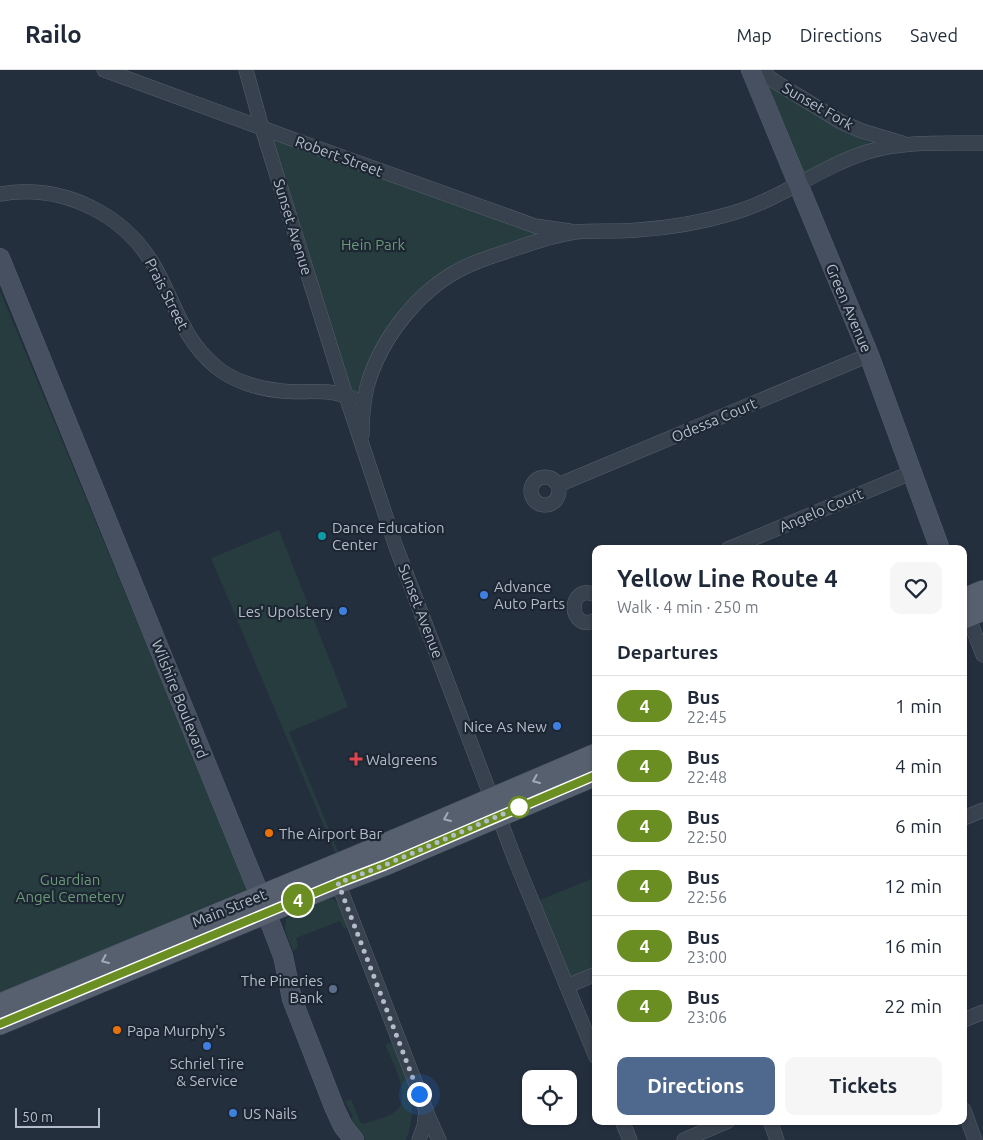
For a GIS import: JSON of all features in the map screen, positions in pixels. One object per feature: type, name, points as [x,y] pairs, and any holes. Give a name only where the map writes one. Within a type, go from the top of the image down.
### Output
[{"type":"main road","points":[[968,610],[983,590]]},
{"type":"main road","name":"Main Street","points":[[0,1004],[263,904],[338,883],[385,865],[592,756]]},
{"type":"main road","name":"Main Street","points":[[0,1024],[263,904],[495,807],[592,776]]},
{"type":"street","name":"Robert Street","points":[[104,70],[535,226],[575,232],[638,230],[710,220],[758,204],[798,186]]},
{"type":"street","name":"Sunset Avenue","points":[[246,70],[262,128],[346,396],[396,547],[495,807],[592,1047]]},
{"type":"street","name":"Green Avenue","points":[[751,70],[869,355],[939,545]]},
{"type":"street","name":"Sunset Fork","points":[[760,70],[774,81],[841,122],[862,131],[907,144]]},
{"type":"street","name":"Sunset Fork","points":[[798,186],[830,168],[866,153],[907,144],[983,143]]},
{"type":"street","name":"Prais Street","points":[[0,194],[27,190],[58,195],[89,206],[105,214],[120,225],[147,254],[158,273],[181,324],[191,340],[216,367],[245,383],[263,388],[281,391],[335,393],[364,401]]},
{"type":"street","name":"Robert Street","points":[[362,446],[364,401],[373,371],[393,333],[405,316],[426,293],[461,269],[486,258],[575,232]]},
{"type":"street","name":"Wilshire Boulevard","points":[[0,258],[263,904],[283,956],[288,986],[335,1109],[343,1126],[354,1140]]},
{"type":"street","name":"Odessa Court","points":[[558,485],[869,355]]},
{"type":"street","name":"Angelo Court","points":[[738,545],[913,472]]},
{"type":"street","points":[[592,593],[578,597],[574,606],[575,614],[579,619],[588,622],[592,621]]},
{"type":"street","points":[[968,610],[983,654]]},
{"type":"street","points":[[967,817],[983,810]]},
{"type":"street","points":[[338,883],[438,1140]]},
{"type":"street","points":[[568,986],[592,976]]},
{"type":"street","points":[[967,1019],[983,1012]]},
{"type":"street","points":[[419,1140],[424,1126],[426,1110]]},
{"type":"street","points":[[967,1118],[976,1140]]},
{"type":"street","points":[[624,1125],[630,1140]]},
{"type":"street","points":[[684,1140],[719,1125]]},
{"type":"street","points":[[771,1125],[777,1140]]},
{"type":"green space","points":[[772,87],[849,133],[874,144],[808,174],[802,173],[768,90]]},
{"type":"green space","name":"Hein Park","points":[[262,128],[575,232],[486,258],[419,299],[373,371],[362,446]]},
{"type":"green space","name":"Guardian Angel Cemetery","points":[[0,291],[248,889],[0,993]]},
{"type":"green space","points":[[279,530],[348,707],[289,732],[340,856],[337,857],[211,558]]},
{"type":"green space","points":[[592,879],[592,976],[567,986],[533,903]]},
{"type":"green space","points":[[328,899],[333,899],[340,906],[347,926],[344,929],[340,921],[296,938],[298,946],[293,951],[285,931],[286,919],[293,914]]},
{"type":"green space","points":[[392,1042],[410,1090],[412,1114],[410,1127],[406,1140],[366,1140],[350,1121],[353,1116],[345,1102],[351,1099],[360,1122],[363,1124],[387,1116],[399,1108],[402,1102],[401,1085],[385,1044]]},
{"type":"bus line","name":"4","points":[[0,1024],[385,865],[592,777]]},
{"type":"place","name":"Dance Education Center","points":[[322,536]]},
{"type":"place","name":"Advance Auto Parts","points":[[484,595]]},
{"type":"place","name":"Les' Upolstery","points":[[343,611]]},
{"type":"place","name":"Nice As New","points":[[557,726]]},
{"type":"place","name":"Walgreens","points":[[356,759]]},
{"type":"place","name":"The Airport Bar","points":[[269,833]]},
{"type":"place","name":"The Pineries Bank","points":[[333,989]]},
{"type":"place","name":"Papa Murphy's","points":[[117,1030]]},
{"type":"place","name":"Schriel Tire & Service","points":[[207,1046]]},
{"type":"place","name":"US Nails","points":[[233,1113]]},
{"type":"route","points":[[419,1094],[338,883],[385,865],[519,807]]}]
